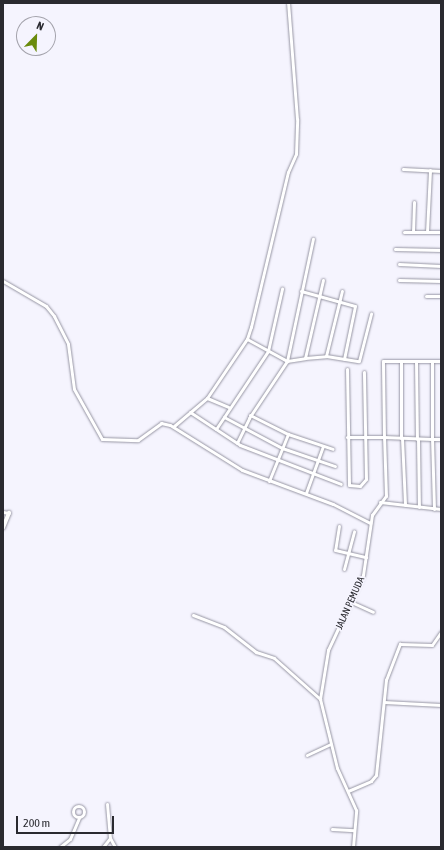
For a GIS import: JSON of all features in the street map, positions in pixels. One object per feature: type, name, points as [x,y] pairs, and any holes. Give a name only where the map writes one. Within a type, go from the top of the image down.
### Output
[{"type":"street","points":[[174,426],[207,398],[247,339],[288,172],[296,154],[297,119],[288,3]]},
{"type":"street","points":[[403,169],[441,171]]},
{"type":"street","points":[[427,232],[430,170]]},
{"type":"street","points":[[413,232],[414,202]]},
{"type":"street","points":[[404,232],[441,232]]},
{"type":"street","points":[[237,443],[250,416],[287,361],[313,239]]},
{"type":"street","points":[[395,249],[441,250]]},
{"type":"street","points":[[399,264],[441,266]]},
{"type":"street","points":[[305,358],[323,280]]},
{"type":"street","points":[[399,280],[441,281]]},
{"type":"street","points":[[3,281],[46,306],[54,316],[68,344],[74,389],[100,437],[138,440],[161,423],[174,426],[235,466],[269,481],[306,493],[370,523]]},
{"type":"street","points":[[216,429],[228,408],[268,351],[282,289]]},
{"type":"street","points":[[301,291],[356,308],[344,360]]},
{"type":"street","points":[[326,356],[342,291]]},
{"type":"street","points":[[426,296],[441,296]]},
{"type":"street","points":[[247,339],[287,361],[326,356],[344,360],[359,361],[371,314]]},
{"type":"street","name":"JALAN PEMUDA","points":[[353,847],[356,810],[331,744],[320,699],[328,650],[351,602],[366,557],[370,523],[380,502],[386,496],[383,361],[401,361]]},
{"type":"street","points":[[405,505],[403,482],[401,361],[441,361]]},
{"type":"street","points":[[416,361],[419,507]]},
{"type":"street","points":[[432,361],[434,509]]},
{"type":"street","points":[[347,369],[348,485],[363,485],[366,467],[364,372]]},
{"type":"street","points":[[207,398],[228,408]]},
{"type":"street","points":[[190,412],[237,443],[276,462],[341,484]]},
{"type":"street","points":[[250,416],[288,434],[333,449]]},
{"type":"street","points":[[224,417],[243,429],[282,448],[335,466]]},
{"type":"street","points":[[269,481],[288,434]]},
{"type":"street","points":[[347,437],[440,439]]},
{"type":"street","points":[[306,493],[323,446]]},
{"type":"street","points":[[380,502],[441,509]]},
{"type":"street","points":[[3,512],[9,513],[3,528]]},
{"type":"street","points":[[339,526],[335,550],[366,557]]},
{"type":"street","points":[[344,569],[350,554],[354,531]]},
{"type":"street","points":[[351,602],[373,612]]},
{"type":"street","points":[[193,615],[224,627],[256,652],[274,658],[320,699]]},
{"type":"street","points":[[348,791],[371,781],[376,775],[379,726],[388,675],[400,644],[432,645],[441,632]]},
{"type":"street","points":[[384,702],[441,705]]},
{"type":"street","points":[[307,755],[331,744]]},
{"type":"street","points":[[107,804],[110,838],[115,847]]},
{"type":"street","points":[[60,847],[70,839],[79,818]]},
{"type":"street","points":[[332,829],[354,830]]},
{"type":"street","points":[[103,847],[110,838]]}]
